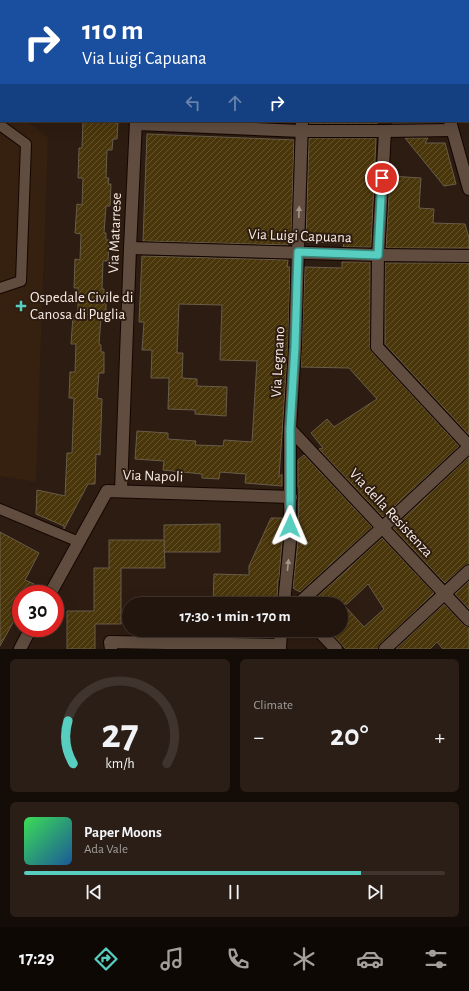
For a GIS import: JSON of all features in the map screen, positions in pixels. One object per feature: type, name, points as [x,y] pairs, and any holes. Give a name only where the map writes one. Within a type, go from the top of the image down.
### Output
[{"type":"street","points":[[136,123],[301,126],[385,131],[451,125],[464,150],[469,189]]},
{"type":"street","name":"Via Matarrese","points":[[121,491],[136,123]]},
{"type":"street","name":"Via Legnano","points":[[285,597],[290,541],[290,429],[295,347],[301,126]]},
{"type":"street","points":[[306,597],[383,528],[469,446],[377,347],[378,255],[385,131]]},
{"type":"street","name":"Via Luigi Capuana","points":[[130,248],[469,256]]},
{"type":"street","name":"Via della Resistenza","points":[[290,429],[469,620]]},
{"type":"street","name":"Via Napoli","points":[[55,585],[107,491],[291,497]]},
{"type":"street","points":[[385,649],[469,571]]},
{"type":"street","points":[[20,649],[26,637]]},
{"type":"street","points":[[110,649],[110,642],[198,646],[280,647],[281,637]]},
{"type":"street","points":[[325,637],[336,649]]},
{"type":"lane","points":[[0,125],[26,144],[21,281],[0,288]]},
{"type":"lane","points":[[0,510],[79,542]]},
{"type":"shaded area","name":"Ospedale Civile di Canosa di Puglia","points":[[0,122],[27,122],[48,137],[36,482],[0,476]]},
{"type":"building","points":[[83,122],[118,123],[117,139],[113,139],[112,150],[107,150],[106,178],[109,178],[108,184],[111,184],[110,206],[106,206],[104,233],[106,233],[106,240],[109,240],[108,261],[103,261],[102,289],[104,289],[104,295],[106,295],[106,317],[101,318],[99,344],[101,345],[101,352],[104,352],[104,373],[99,373],[97,398],[102,399],[100,455],[96,454],[95,484],[88,484],[64,529],[64,526],[36,514],[37,490],[65,496],[67,453],[72,453],[74,398],[69,398],[70,372],[75,372],[76,344],[71,344],[73,316],[78,317],[78,288],[74,288],[75,259],[80,260],[81,234],[75,233],[77,204],[82,205],[83,178],[78,178],[79,148],[82,148]]},
{"type":"building","points":[[309,122],[377,122],[377,124],[309,124]]},
{"type":"building","points":[[392,122],[438,122],[438,123]]},
{"type":"building","points":[[147,134],[294,140],[291,241],[288,241],[288,245],[143,241]]},
{"type":"building","points":[[309,138],[376,138],[371,247],[343,247],[344,243],[306,242]]},
{"type":"building","points":[[405,138],[428,138],[425,143],[445,143],[456,184],[444,186]]},
{"type":"building","points":[[390,176],[421,178],[419,208],[434,209],[433,223],[465,224],[469,238],[469,248],[386,248]]},
{"type":"building","points":[[142,256],[288,260],[287,267],[290,267],[288,347],[279,477],[282,474],[282,486],[245,483],[246,474],[220,472],[219,479],[202,478],[202,474],[163,470],[164,461],[135,459],[137,431],[168,433],[168,439],[196,441],[195,445],[223,446],[224,440],[252,442],[257,361],[220,360],[222,305],[179,304],[177,353],[183,353],[182,378],[197,379],[197,386],[227,387],[226,416],[195,414],[195,410],[168,409],[169,378],[151,378],[152,350],[142,350],[144,322],[139,322]]},
{"type":"building","points":[[342,262],[370,262],[370,347],[372,352],[459,446],[383,517],[319,449],[323,448],[311,433],[327,419],[334,427],[377,399],[349,368],[301,367],[305,267],[342,268]]},
{"type":"building","points":[[385,263],[469,263],[469,435],[385,344]]},
{"type":"building","points":[[304,455],[372,527],[300,592],[293,588],[298,541],[298,460]]},
{"type":"building","points":[[469,457],[469,564],[464,566],[445,583],[393,528]]},
{"type":"building","points":[[271,518],[282,518],[282,541],[277,597],[213,597],[214,574],[249,575],[249,566]]},
{"type":"building","points":[[220,524],[220,552],[164,552],[164,525]]},
{"type":"building","points":[[0,532],[39,553],[25,580],[34,585],[12,585],[12,624],[0,646]]},
{"type":"building","points":[[382,538],[434,593],[380,644],[378,649],[346,649],[335,637],[348,637],[348,609],[364,627],[384,609],[368,584],[348,603],[348,597],[317,597]]},
{"type":"building","points":[[109,540],[164,540],[165,568],[121,568],[121,624],[95,624],[95,649],[67,649],[67,611],[94,611],[94,568],[109,568]]},
{"type":"building","points":[[469,581],[469,609],[455,594]]},
{"type":"building","points":[[444,604],[464,625],[469,627],[469,649],[443,649],[437,642],[430,649],[396,649]]},
{"type":"place","name":"Ospedale Civile di Canosa di Puglia","points":[[21,306]]},
{"type":"route","points":[[290,526],[290,429],[295,347],[298,252],[378,255],[382,178]]}]
